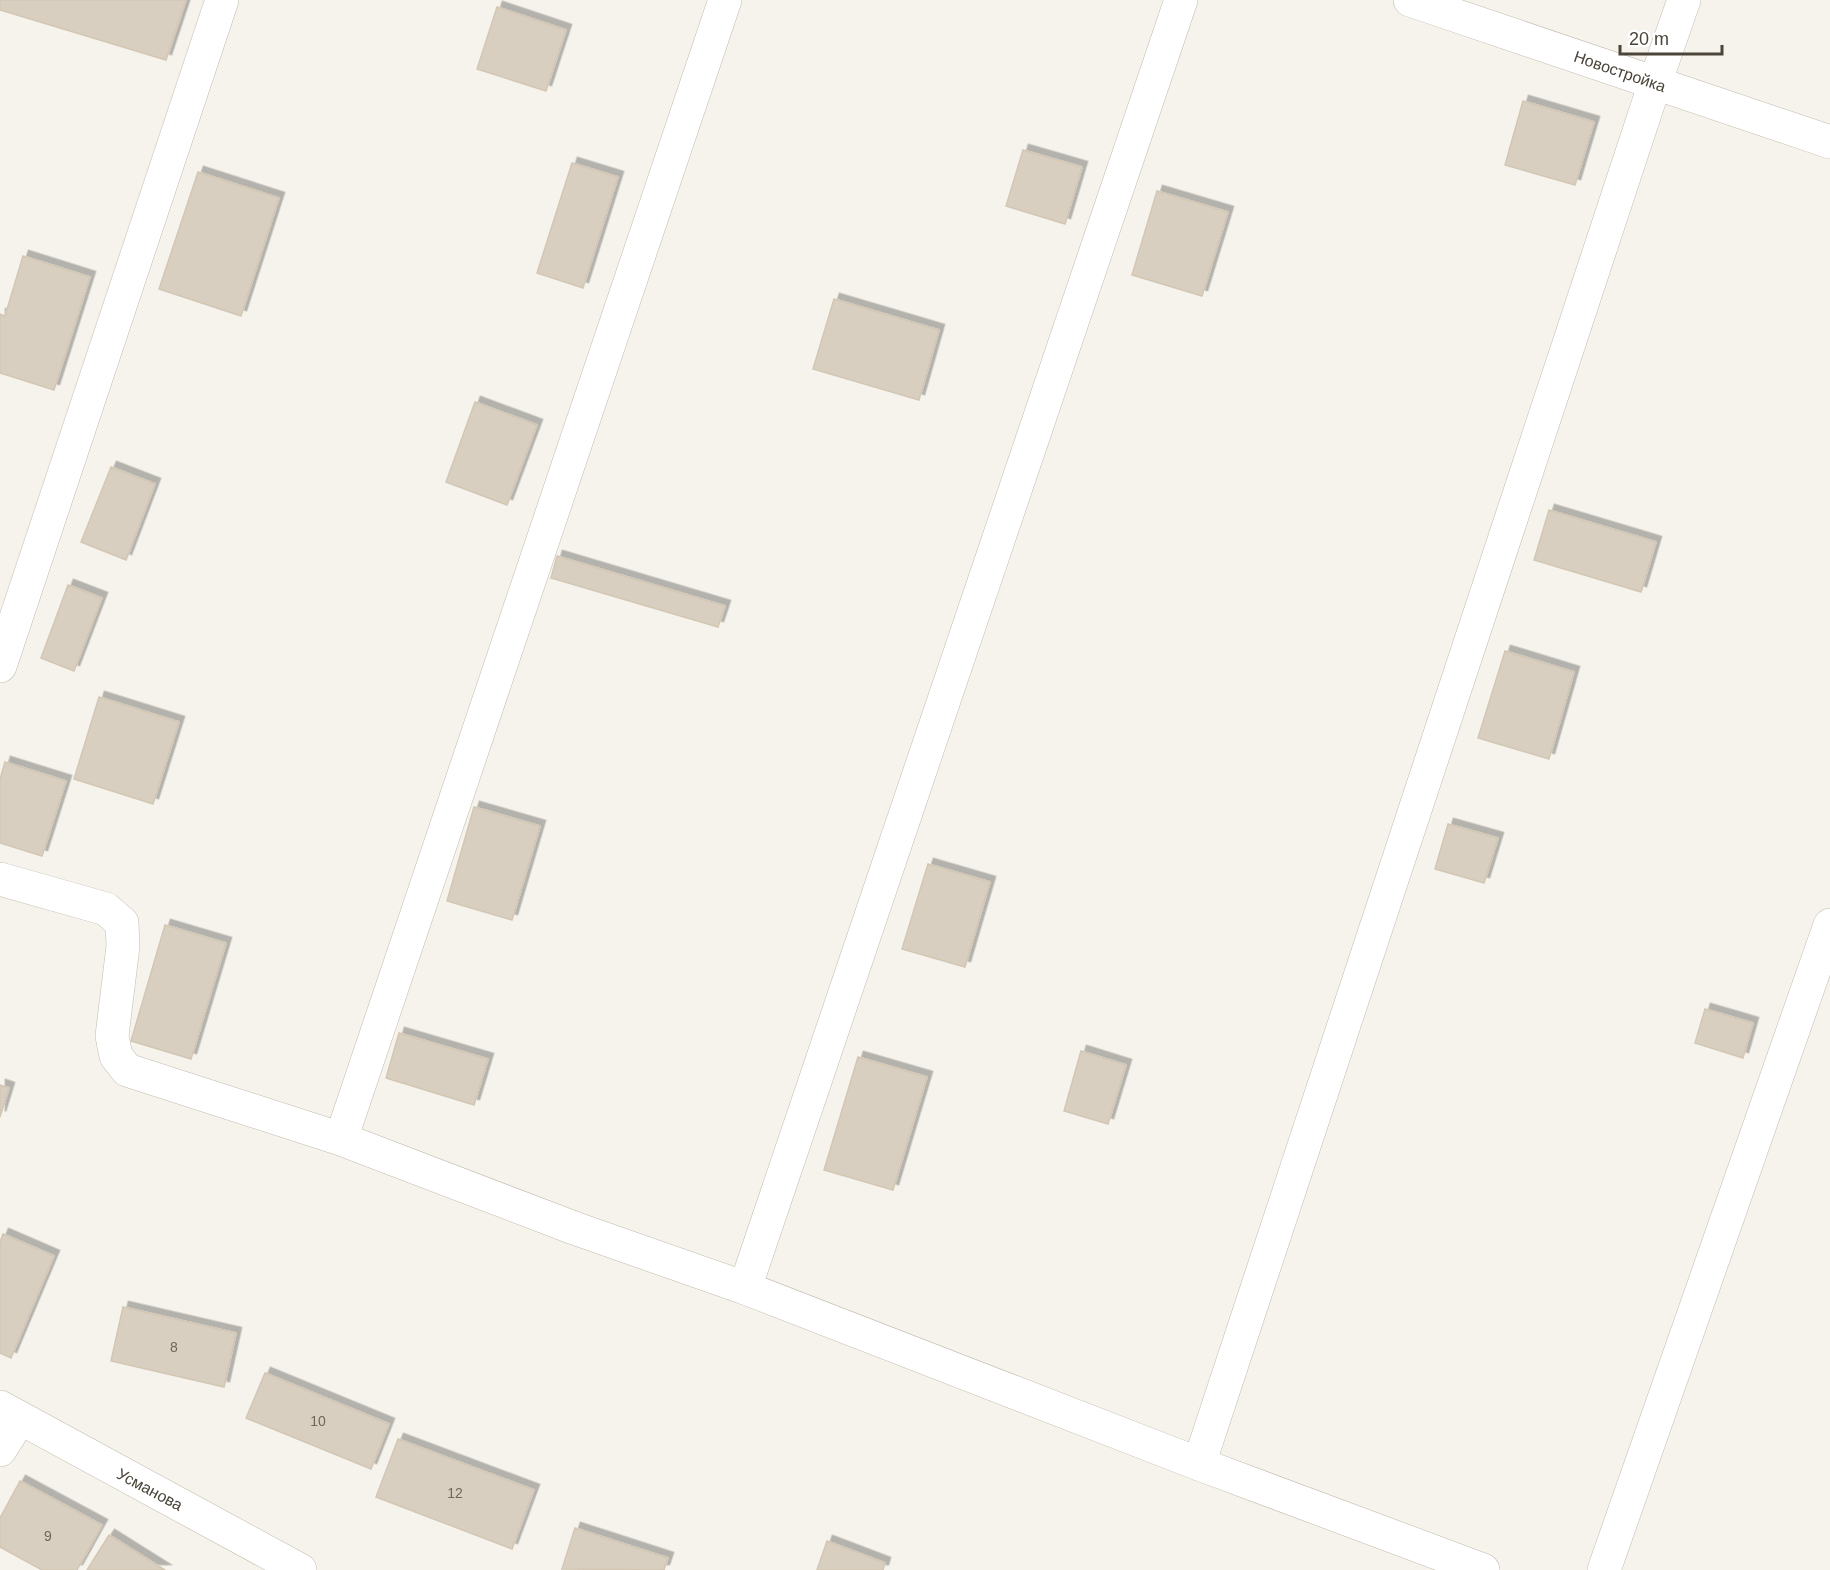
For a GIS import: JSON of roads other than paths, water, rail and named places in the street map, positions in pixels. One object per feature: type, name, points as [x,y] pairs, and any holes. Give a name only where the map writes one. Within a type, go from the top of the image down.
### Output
[{"type":"street","points":[[0,666],[222,0]]},
{"type":"street","points":[[341,1139],[725,0]]},
{"type":"street","points":[[746,1288],[1181,0]]},
{"type":"street","name":"Новостройка","points":[[1410,0],[1830,142]]},
{"type":"street","points":[[1199,1464],[1654,83],[1684,0]]},
{"type":"street","points":[[0,879],[106,909],[122,923],[123,946],[112,1035],[116,1056],[127,1070],[341,1139],[574,1228],[746,1288],[1199,1464],[1483,1570]]},
{"type":"street","points":[[1604,1570],[1830,925]]},
{"type":"street","points":[[0,1450],[10,1413]]},
{"type":"street","name":"Усманова","points":[[10,1413],[300,1570]]}]
